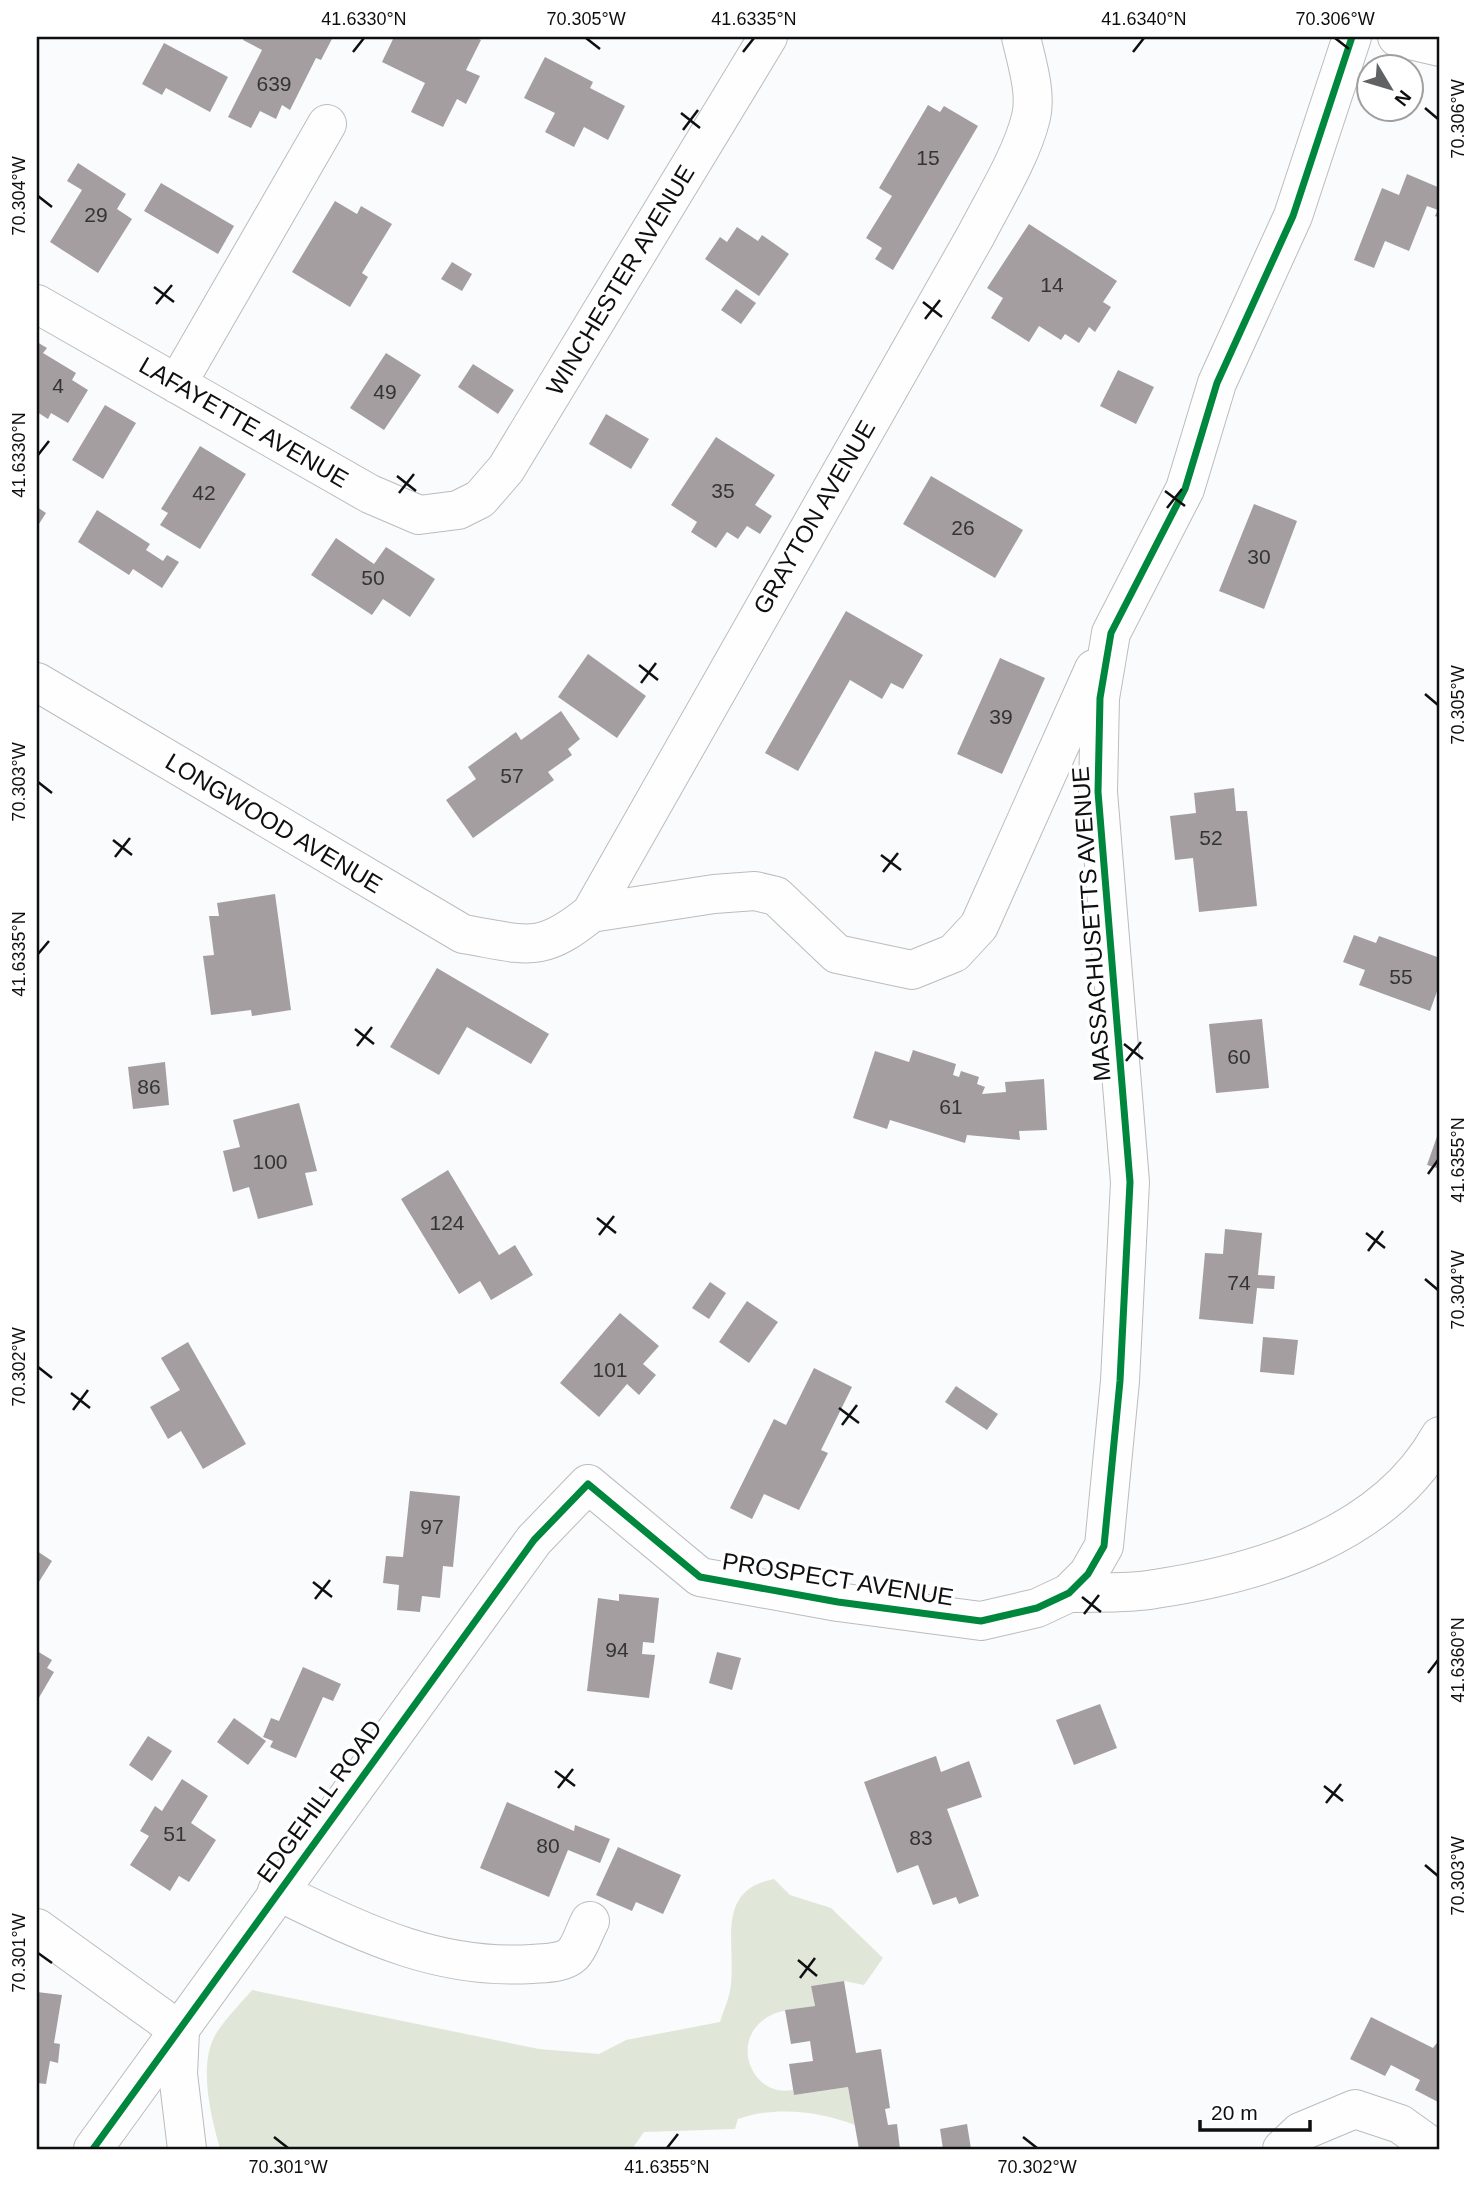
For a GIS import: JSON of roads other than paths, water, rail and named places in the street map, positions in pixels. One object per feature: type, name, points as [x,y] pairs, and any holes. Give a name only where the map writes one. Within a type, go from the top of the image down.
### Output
[{"type":"street","name":"WINCHESTER AVENUE","points":[[458,510],[480,499],[506,469],[768,37]]},
{"type":"street","name":"GRAYTON AVENUE","points":[[519,943],[537,945],[566,933],[591,913],[976,235],[1012,164],[1032,116],[1029,75],[1021,37]]},
{"type":"street","name":"MASSACHUSETTS AVENUE","points":[[1069,1592],[1088,1574],[1104,1546],[1120,1381],[1130,1182],[1097,774],[1100,698],[1111,633],[1185,489],[1217,383],[1293,216],[1352,37]]},
{"type":"street","points":[[1397,37],[1440,47]]},
{"type":"street","points":[[177,384],[327,124]]},
{"type":"street","name":"LAFAYETTE AVENUE","points":[[37,304],[370,494],[419,515],[458,510]]},
{"type":"street","points":[[591,913],[755,891],[776,896],[837,954],[912,971],[954,953],[979,926],[1007,870],[1053,757],[1111,633]]},
{"type":"street","name":"LONGWOOD AVENUE","points":[[37,682],[463,934],[519,943]]},
{"type":"street","points":[[1069,1592],[1153,1590],[1286,1559],[1348,1527],[1396,1491],[1440,1436]]},
{"type":"street","name":"PROSPECT AVENUE","points":[[588,1484],[700,1577],[838,1602],[981,1621],[1037,1608],[1069,1592]]},
{"type":"street","name":"EDGEHILL ROAD","points":[[93,2149],[180,2031],[277,1891],[534,1540],[588,1484]]},
{"type":"street","points":[[277,1891],[413,1951],[459,1962],[508,1965],[558,1962],[573,1955],[590,1921]]},
{"type":"street","points":[[37,1928],[180,2031],[178,2074],[187,2149]]},
{"type":"street","points":[[1282,2149],[1300,2132],[1355,2109],[1400,2124],[1435,2149]]}]
